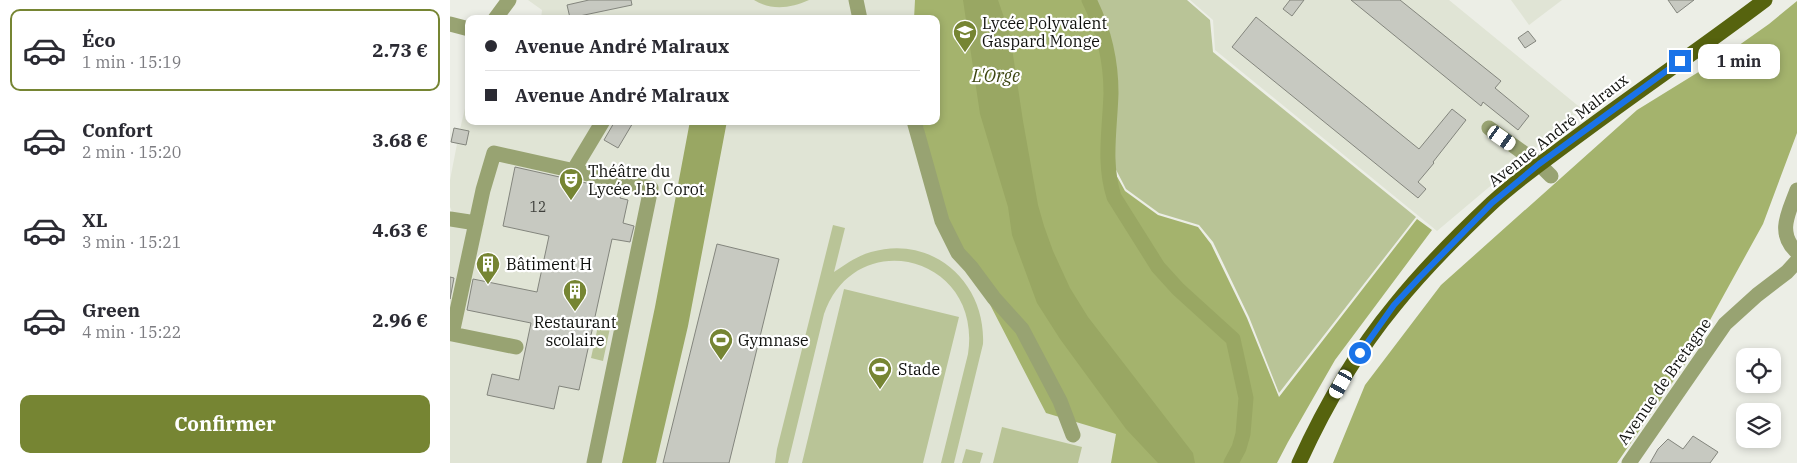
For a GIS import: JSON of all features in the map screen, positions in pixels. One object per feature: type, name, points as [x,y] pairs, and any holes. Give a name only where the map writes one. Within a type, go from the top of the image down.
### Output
[{"type":"main road","name":"Avenue André Malraux","points":[[1299,463],[1349,369],[1394,305],[1492,203],[1539,164],[1633,94],[1765,0]]},
{"type":"street","points":[[498,15],[509,0]]},
{"type":"street","points":[[856,0],[859,15]]},
{"type":"street","points":[[450,24],[465,28]]},
{"type":"street","points":[[573,171],[601,125]]},
{"type":"street","points":[[915,125],[942,221],[958,253],[1022,329],[1060,401],[1073,435]]},
{"type":"street","points":[[1488,128],[1539,164],[1550,176]]},
{"type":"street","points":[[516,347],[452,334],[483,190],[494,153],[651,188],[594,463]]},
{"type":"street","points":[[1797,190],[1787,217],[1785,232],[1790,245],[1797,252]]},
{"type":"street","points":[[450,220],[476,222]]},
{"type":"street","name":"Avenue de Bretagne","points":[[1629,463],[1725,324],[1757,295],[1787,272],[1797,261]]},
{"type":"shaded area","points":[[528,0],[981,0],[1151,463],[450,463],[450,228],[453,214],[450,207],[450,180],[457,144],[451,142],[454,128],[460,129],[465,108],[465,125],[940,125],[940,15],[541,15],[542,10]]},
{"type":"shaded area","points":[[754,0],[809,0],[795,5],[775,7]]},
{"type":"shaded area","points":[[915,0],[1094,0],[1108,47],[1113,86],[1113,110],[1109,131],[1109,162],[1125,191],[1158,215],[1198,227],[1211,244],[1247,318],[1279,397],[1417,219],[1432,230],[1335,360],[1277,463],[1111,463],[1116,434],[1046,413],[936,200],[923,125],[940,125],[940,15],[914,15]]},
{"type":"shaded area","points":[[1096,0],[1187,0],[1210,20],[1213,52],[1416,217],[1279,393],[1249,317],[1213,242],[1199,225],[1159,213],[1126,189],[1111,160],[1111,130],[1115,110],[1115,86],[1110,47]]},
{"type":"shaded area","points":[[1190,0],[1449,0],[1582,109],[1437,231],[1215,50],[1213,20]]},
{"type":"shaded area","points":[[1511,0],[1562,0],[1529,25]]},
{"type":"shaded area","points":[[1797,1],[1797,133],[1763,224],[1688,360],[1617,463],[1333,463],[1365,385],[1441,285],[1637,110],[1718,60],[1769,24]]},
{"type":"shaded area","points":[[833,225],[845,228],[834,272],[856,258],[871,252],[893,248],[915,250],[934,257],[951,268],[965,283],[975,301],[982,322],[983,344],[954,463],[941,463],[968,354],[967,320],[956,293],[937,274],[913,263],[887,261],[862,268],[840,286],[824,314],[788,463],[775,463]]},
{"type":"shaded area","name":"Stade","points":[[844,289],[959,317],[923,463],[802,463]]},
{"type":"shaded area","points":[[598,326],[610,328],[603,361],[591,358]]},
{"type":"shaded area","points":[[1002,427],[1082,447],[1078,463],[993,463]]},
{"type":"shaded area","points":[[966,449],[983,453],[980,463],[962,463]]},
{"type":"water","name":"L'Orge","points":[[963,0],[998,0],[1010,35],[1038,205],[1053,251],[1070,288],[1088,317],[1193,453],[1195,463],[1158,463],[1126,429],[1060,339],[1037,303],[1012,235],[1008,207],[980,114]]},
{"type":"water","points":[[689,125],[726,125],[688,326],[656,463],[622,463],[655,307]]},
{"type":"building","points":[[589,0],[631,0],[632,5],[584,15],[569,15],[567,5]]},
{"type":"building","points":[[1290,0],[1304,0],[1292,16],[1283,9]]},
{"type":"building","points":[[1351,0],[1400,0],[1501,81],[1495,88],[1529,116],[1518,130],[1483,102],[1481,106]]},
{"type":"building","points":[[1668,0],[1694,0],[1677,13]]},
{"type":"building","points":[[1256,17],[1419,149],[1452,109],[1466,120],[1418,182],[1426,189],[1418,198],[1232,47]]},
{"type":"building","points":[[1528,31],[1536,41],[1525,48],[1518,38]]},
{"type":"building","points":[[613,125],[632,125],[618,148],[604,140]]},
{"type":"building","points":[[454,128],[469,131],[466,145],[451,142]]},
{"type":"building","points":[[515,167],[622,191],[620,198],[628,200],[623,223],[634,226],[630,242],[612,239],[579,390],[559,386],[554,409],[487,395],[492,374],[519,380],[531,323],[467,310],[473,279],[537,292],[549,236],[503,226]]},
{"type":"building","name":"Gymnase","points":[[717,244],[779,259],[729,463],[663,463]]},
{"type":"building","points":[[450,277],[454,278],[450,299]]},
{"type":"building","points":[[1693,436],[1718,452],[1710,463],[1650,463],[1658,449],[1668,439],[1683,449]]},
{"type":"waterway","points":[[1089,0],[1103,34],[1110,68],[1111,93],[1108,158],[1114,197],[1158,267],[1178,289],[1233,339],[1246,398],[1243,434],[1239,448],[1231,463]]},
{"type":"place","name":"Lycée Polyvalent Gaspard Monge","points":[[965,53]]},
{"type":"place","name":"Théâtre du Lycée J.B. Corot","points":[[571,201]]},
{"type":"place","name":"Bâtiment H","points":[[488,285]]},
{"type":"place","name":"Restaurant scolaire","points":[[575,312]]},
{"type":"place","name":"Gymnase","points":[[721,361]]},
{"type":"place","name":"Stade","points":[[880,390]]},
{"type":"route","points":[[1360,353],[1394,305],[1492,203],[1539,164],[1680,61]]}]
